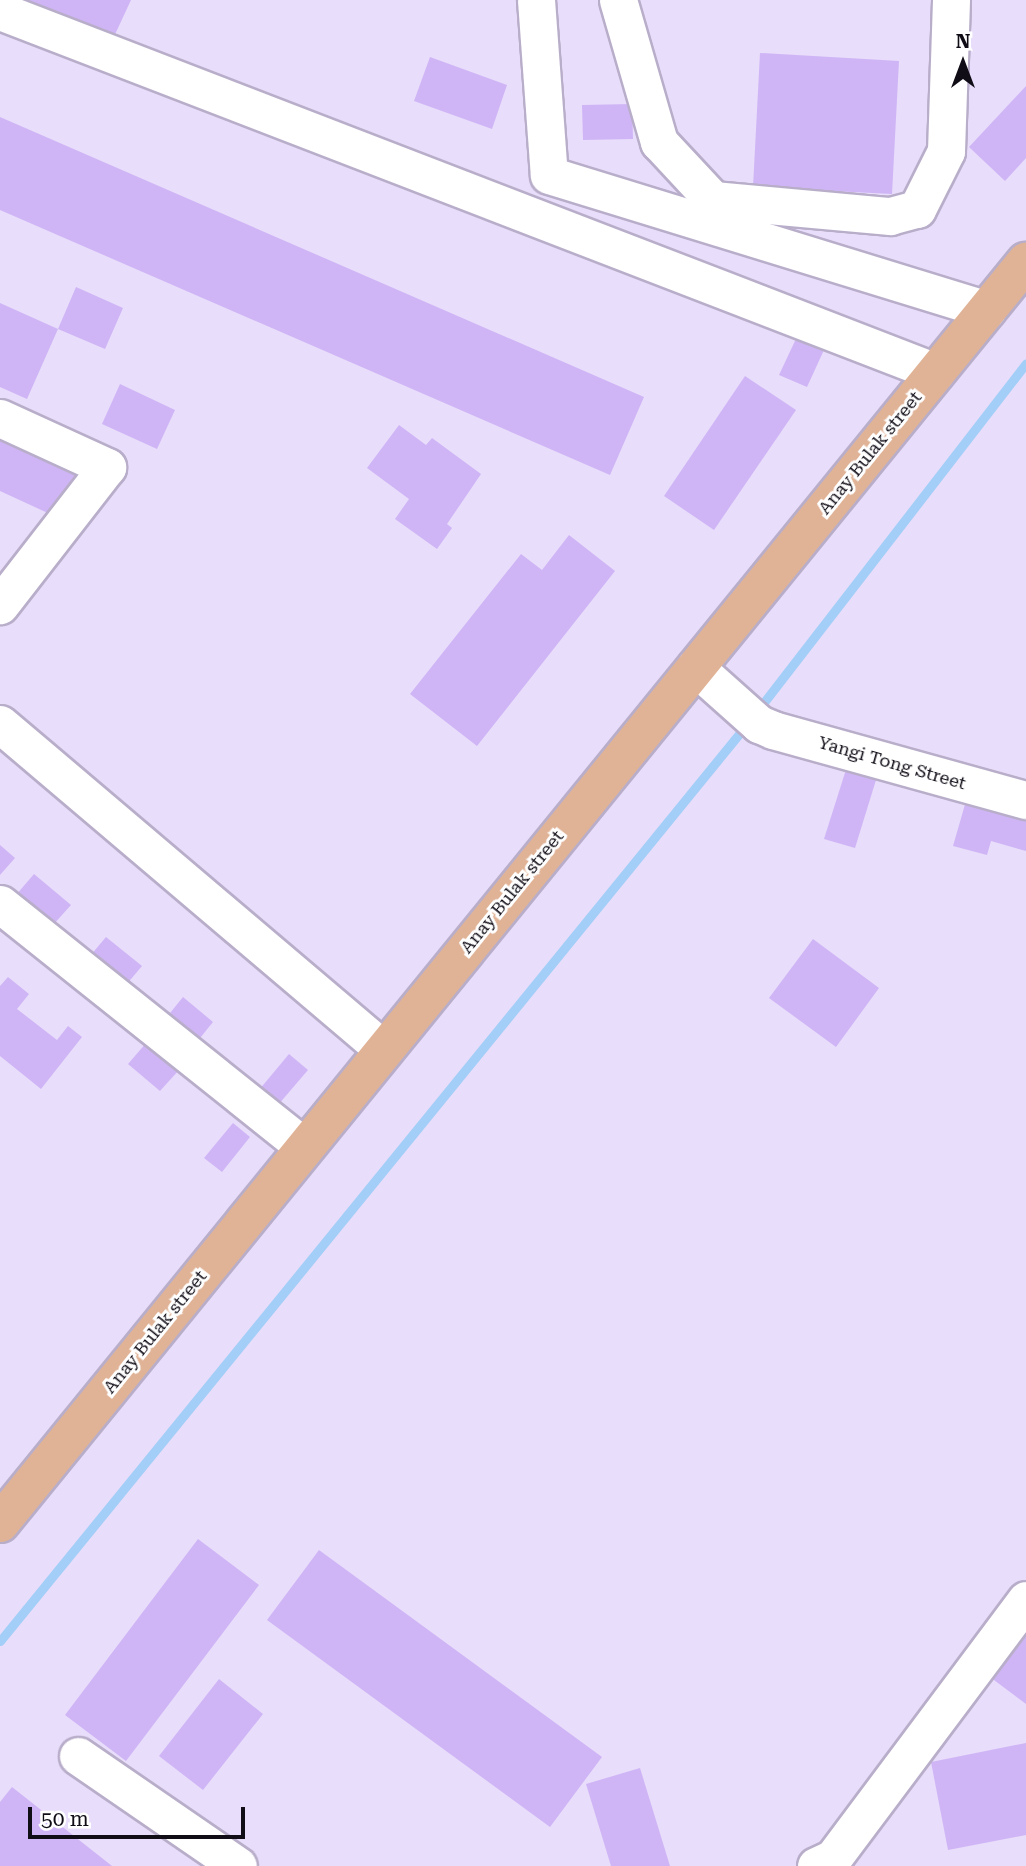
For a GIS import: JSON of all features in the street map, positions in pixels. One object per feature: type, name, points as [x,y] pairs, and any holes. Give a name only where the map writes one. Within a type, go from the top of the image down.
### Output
[{"type":"main road","name":"Anay Bulak street","points":[[0,1523],[383,1049],[707,678],[936,372],[1011,289]]},
{"type":"street","points":[[536,0],[549,175],[1011,289]]},
{"type":"street","points":[[618,0],[659,142],[713,200],[890,216],[917,209],[946,151],[951,0]]},
{"type":"street","points":[[0,11],[936,372]]},
{"type":"street","points":[[0,418],[107,467],[0,605]]},
{"type":"street","name":"Yangi Tong Street","points":[[707,678],[759,724],[1026,800]]},
{"type":"street","points":[[0,724],[383,1049]]},
{"type":"street","points":[[0,904],[304,1147]]},
{"type":"street","points":[[816,1866],[833,1858],[1026,1600]]},
{"type":"street","points":[[78,1756],[238,1866]]},
{"type":"building","points":[[16,0],[131,0],[111,43]]},
{"type":"building","points":[[760,53],[899,61],[892,194],[753,187]]},
{"type":"building","points":[[430,57],[507,85],[492,129],[414,101]]},
{"type":"building","points":[[1026,86],[1026,158],[1005,181],[969,147]]},
{"type":"building","points":[[632,104],[633,139],[583,140],[582,105]]},
{"type":"building","points":[[0,117],[644,397],[610,475],[0,210]]},
{"type":"building","points":[[76,287],[123,308],[105,349],[58,329]]},
{"type":"building","points":[[0,303],[58,329],[27,399],[0,387]]},
{"type":"building","points":[[802,326],[829,339],[807,387],[779,375]]},
{"type":"building","points":[[745,376],[796,410],[714,530],[664,496]]},
{"type":"building","points":[[120,384],[175,410],[157,449],[102,424]]},
{"type":"building","points":[[399,425],[426,445],[432,438],[481,474],[447,524],[452,528],[437,549],[395,519],[409,499],[367,468]]},
{"type":"building","points":[[0,428],[87,467],[63,520],[0,491]]},
{"type":"building","points":[[569,535],[615,571],[477,746],[410,694],[521,554],[542,570]]},
{"type":"building","points":[[850,757],[880,767],[855,848],[824,839]]},
{"type":"building","points":[[966,801],[1026,819],[1026,851],[991,841],[987,855],[953,846]]},
{"type":"building","points":[[0,845],[15,858],[0,875]]},
{"type":"building","points":[[34,874],[71,905],[53,925],[16,895]]},
{"type":"building","points":[[106,937],[142,966],[126,985],[90,956]]},
{"type":"building","points":[[813,939],[879,988],[836,1047],[769,998]]},
{"type":"building","points":[[8,977],[29,994],[17,1009],[57,1040],[68,1026],[82,1037],[41,1089],[0,1056],[0,986]]},
{"type":"building","points":[[183,997],[213,1022],[196,1043],[166,1018]]},
{"type":"building","points":[[147,1042],[179,1070],[160,1091],[128,1064]]},
{"type":"building","points":[[289,1054],[308,1070],[278,1105],[259,1090]]},
{"type":"building","points":[[233,1123],[250,1137],[222,1172],[204,1158]]},
{"type":"building","points":[[198,1539],[259,1585],[126,1761],[65,1715]]},
{"type":"building","points":[[319,1550],[602,1757],[550,1827],[267,1620]]},
{"type":"building","points":[[1026,1628],[1026,1704],[990,1677]]},
{"type":"building","points":[[219,1679],[263,1714],[203,1790],[159,1756]]},
{"type":"building","points":[[1026,1743],[1026,1835],[948,1850],[931,1762]]},
{"type":"building","points":[[640,1768],[670,1866],[611,1866],[586,1784]]},
{"type":"building","points":[[12,1787],[112,1866],[0,1866],[0,1802]]},
{"type":"waterway","points":[[758,710],[1026,363]]},
{"type":"waterway","points":[[0,1641],[747,724]]}]
